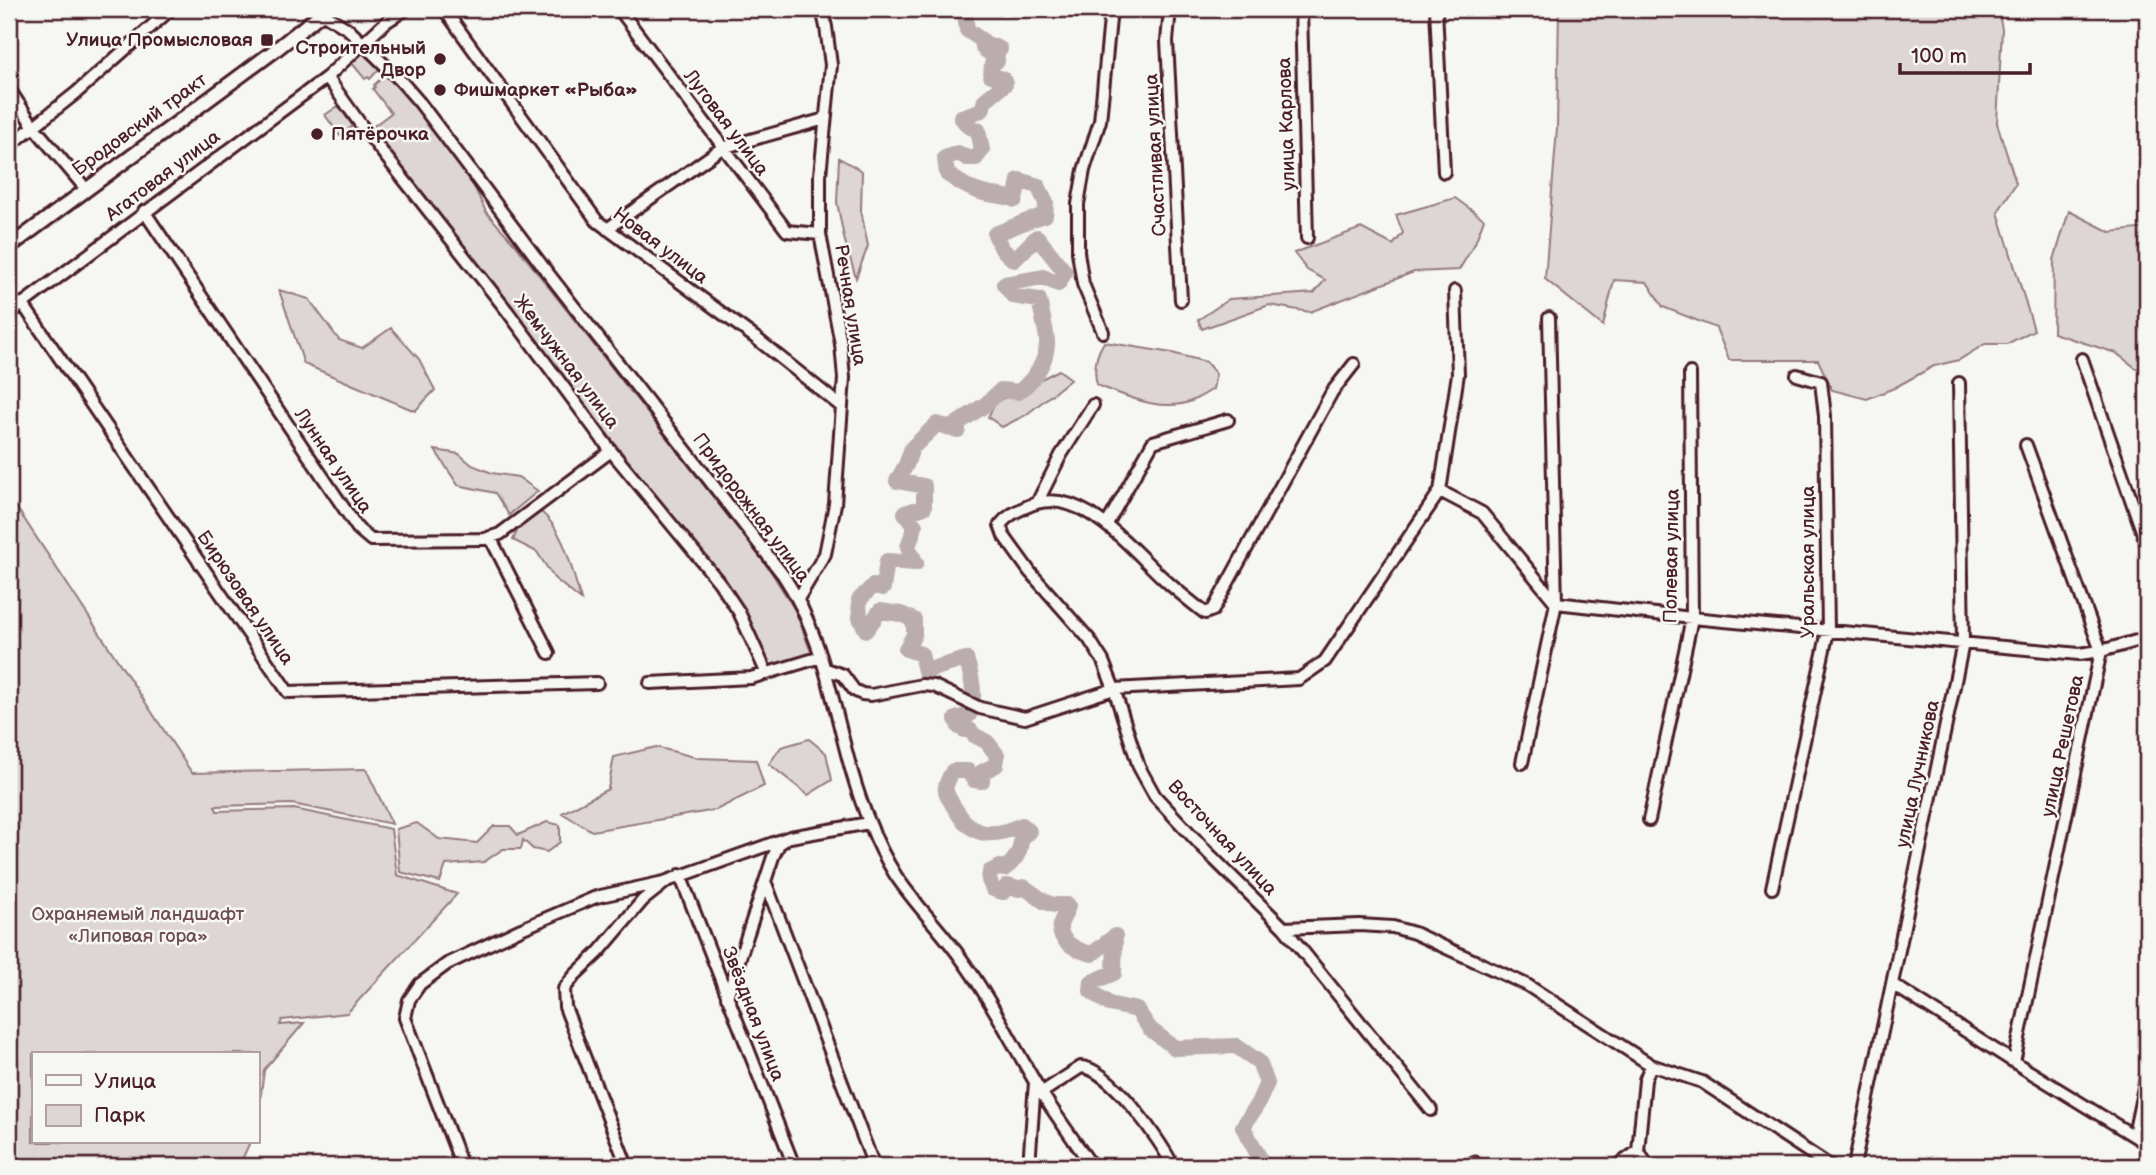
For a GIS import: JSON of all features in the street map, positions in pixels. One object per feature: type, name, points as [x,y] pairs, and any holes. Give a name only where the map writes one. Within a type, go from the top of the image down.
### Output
[{"type":"main road","name":"Бродовский тракт","points":[[9,247],[274,51],[321,10]]},
{"type":"street","points":[[9,146],[76,93],[171,9]]},
{"type":"street","points":[[364,43],[406,9]]},
{"type":"street","name":"Новая улица","points":[[444,9],[597,222],[757,339],[842,407]]},
{"type":"street","name":"Луговая улица","points":[[619,9],[787,231],[820,234]]},
{"type":"street","name":"Речная улица","points":[[798,599],[825,554],[835,504],[844,378],[841,344],[820,234],[820,175],[831,65],[822,9]]},
{"type":"street","points":[[1103,332],[1083,284],[1078,204],[1084,170],[1100,121],[1111,9]]},
{"type":"street","name":"Счастливая улица","points":[[1170,9],[1167,41],[1181,300]]},
{"type":"street","name":"улица Карлова","points":[[1301,9],[1307,238]]},
{"type":"street","points":[[1436,9],[1444,172]]},
{"type":"street","name":"Придорожная улица","points":[[321,10],[364,43],[432,118],[544,268],[783,575],[810,623],[826,669],[853,778],[869,823],[897,876],[965,963],[1041,1093],[1092,1166]]},
{"type":"street","name":"Агатовая улица","points":[[9,314],[327,76],[364,43]]},
{"type":"street","name":"Жемчужная улица","points":[[327,76],[611,451],[733,601],[766,674]]},
{"type":"street","points":[[9,89],[34,127],[86,189]]},
{"type":"street","points":[[607,229],[722,148],[825,120]]},
{"type":"street","name":"Лунная улица","points":[[144,211],[358,529],[372,540],[485,539],[500,534],[611,451]]},
{"type":"street","points":[[826,669],[843,675],[854,690],[862,694],[871,695],[922,685],[933,686],[980,708],[1025,718],[1114,689],[1299,679],[1325,661],[1440,491],[1458,374],[1455,291]]},
{"type":"street","name":"Бирюзовая улица","points":[[22,303],[288,692],[597,683]]},
{"type":"street","points":[[1522,763],[1556,603],[1549,317]]},
{"type":"street","points":[[2082,359],[2147,545]]},
{"type":"street","points":[[1093,405],[1061,455],[1038,501],[1062,503],[1084,510],[1107,524],[1205,613],[1213,610],[1332,392],[1354,364]]},
{"type":"street","name":"Полевая улица","points":[[1649,820],[1692,618],[1690,373]]},
{"type":"street","name":"Уральская улица","points":[[1772,888],[1828,631],[1824,404],[1821,382],[1797,375]]},
{"type":"street","name":"улица Лучникова","points":[[1854,1166],[1963,643],[1959,383]]},
{"type":"street","points":[[1107,524],[1153,442],[1228,420]]},
{"type":"street","name":"улица Решетова","points":[[2014,1062],[2101,651],[2026,445]]},
{"type":"street","points":[[1440,491],[1482,513],[1556,603],[2079,654],[2101,651],[2147,638]]},
{"type":"street","name":"Восточная улица","points":[[1038,501],[1006,517],[1000,526],[1004,536],[1030,572],[1089,639],[1103,661],[1139,767],[1155,796],[1283,928],[1432,1110]]},
{"type":"street","points":[[490,537],[549,653]]},
{"type":"street","points":[[650,682],[731,680],[766,674],[821,657]]},
{"type":"street","points":[[462,1166],[405,1018],[409,1000],[420,984],[447,964],[596,897],[667,881],[790,837],[869,823]]},
{"type":"street","points":[[727,997],[779,844],[790,837]]},
{"type":"street","name":"Звёздная улица","points":[[680,875],[794,1166]]},
{"type":"street","points":[[627,1166],[565,1007],[564,989],[643,900],[667,881]]},
{"type":"street","points":[[765,881],[874,1166]]},
{"type":"street","points":[[1283,928],[1359,925],[1392,927],[1414,933],[1527,985],[1651,1065],[1702,1082],[1830,1166]]},
{"type":"street","points":[[1892,984],[2147,1144]]},
{"type":"street","points":[[1648,1166],[1637,1151],[1645,1080],[1651,1065]]},
{"type":"street","points":[[1041,1093],[1081,1067],[1096,1071],[1131,1104],[1173,1166]]},
{"type":"street","points":[[2134,1135],[2147,1073]]},
{"type":"street","points":[[1029,1166],[1035,1081]]},
{"type":"street","points":[[1617,1166],[1637,1151]]},
{"type":"green space","points":[[1559,9],[1998,9],[2002,29],[1997,123],[2016,183],[1998,212],[2034,330],[2007,344],[1985,344],[1959,360],[1934,366],[1867,399],[1832,390],[1818,360],[1729,360],[1716,328],[1663,307],[1647,282],[1614,280],[1603,326],[1545,279],[1557,128]]},
{"type":"green space","points":[[363,53],[380,68],[370,79],[365,79],[351,62]]},
{"type":"green space","points":[[385,75],[410,99],[472,182],[486,212],[514,243],[768,567],[795,610],[812,655],[770,669],[709,564],[397,164],[371,128],[391,113],[373,89]]},
{"type":"green space","points":[[338,106],[353,126],[340,136],[325,115]]},
{"type":"green space","points":[[839,158],[862,171],[861,211],[868,246],[856,278],[837,202]]},
{"type":"green space","points":[[1455,198],[1484,219],[1475,243],[1459,270],[1414,272],[1310,312],[1269,305],[1202,329],[1198,320],[1229,299],[1314,293],[1325,280],[1307,270],[1294,253],[1361,228],[1393,245],[1403,233],[1396,215]]},
{"type":"green space","points":[[2069,211],[2110,232],[2147,228],[2147,369],[2136,368],[2116,353],[2053,333],[2054,260]]},
{"type":"green space","points":[[279,290],[309,299],[339,340],[362,348],[391,328],[419,359],[435,390],[415,411],[304,364]]},
{"type":"green space","points":[[1104,342],[1172,353],[1206,362],[1216,374],[1213,389],[1194,400],[1170,405],[1145,402],[1097,385],[1096,363]]},
{"type":"green space","points":[[1059,370],[1071,379],[1026,415],[1002,427],[988,417],[996,402]]},
{"type":"green space","points":[[435,450],[459,454],[472,465],[492,473],[518,477],[538,491],[509,515],[495,493],[458,485]]},
{"type":"green space","name":"Охраняемый ландшафт «Липовая гора»","points":[[9,496],[192,773],[366,769],[392,824],[292,804],[215,806],[217,811],[294,809],[391,829],[397,875],[457,894],[347,1013],[282,1020],[280,1025],[304,1023],[264,1070],[259,1109],[259,1052],[32,1052],[32,1144],[249,1144],[239,1166],[9,1166]]},
{"type":"green space","points":[[540,511],[549,519],[562,540],[581,600],[554,578],[537,552],[513,540],[520,524]]},
{"type":"green space","points":[[809,739],[826,753],[832,780],[808,795],[769,764],[781,747]]},
{"type":"green space","points":[[656,747],[698,758],[756,760],[764,786],[716,810],[592,831],[562,813],[608,789],[614,757]]},
{"type":"green space","points":[[547,822],[560,825],[560,842],[547,852],[533,849],[523,840],[521,849],[503,849],[484,862],[446,865],[440,882],[400,872],[396,829],[417,823],[439,839],[477,843],[494,826],[510,826],[518,835]]},
{"type":"waterway","points":[[951,9],[965,13],[967,30],[983,41],[983,48],[988,52],[993,46],[1000,49],[996,54],[997,61],[992,64],[991,75],[1003,79],[1005,84],[985,100],[982,110],[961,117],[968,126],[978,130],[982,150],[976,158],[967,158],[958,153],[945,158],[947,174],[982,193],[1015,200],[1019,180],[1038,186],[1046,203],[1045,215],[995,234],[1002,249],[1014,260],[1037,237],[1065,272],[1058,284],[1043,277],[1004,284],[1013,296],[1039,300],[1047,341],[1041,365],[1034,377],[1019,392],[1001,390],[985,405],[958,423],[958,430],[937,424],[912,448],[897,481],[924,486],[924,507],[905,513],[915,526],[908,547],[916,563],[887,561],[883,588],[873,586],[859,600],[860,618],[866,630],[880,611],[901,614],[914,620],[914,635],[906,649],[921,654],[925,671],[966,659],[972,679],[973,701],[969,715],[956,719],[959,727],[970,730],[987,742],[997,755],[996,765],[982,772],[982,781],[974,780],[968,771],[953,771],[947,783],[947,795],[963,819],[977,830],[993,833],[1022,825],[1029,831],[1021,839],[1018,852],[1011,863],[1004,869],[1000,867],[990,872],[989,880],[993,889],[1003,892],[1007,886],[1019,889],[1024,887],[1045,902],[1068,905],[1060,926],[1061,932],[1066,942],[1081,951],[1092,954],[1115,936],[1114,973],[1092,982],[1091,991],[1109,1004],[1137,1010],[1150,1029],[1175,1048],[1236,1046],[1259,1062],[1267,1083],[1243,1127],[1264,1166]]},
{"type":"place","name":"Улица Промысловая","points":[[267,40]]},
{"type":"place","name":"Строительный Двор","points":[[440,59]]},
{"type":"place","name":"Фишмаркет «Рыба»","points":[[440,90]]},
{"type":"place","name":"Пятёрочка","points":[[317,134]]}]
